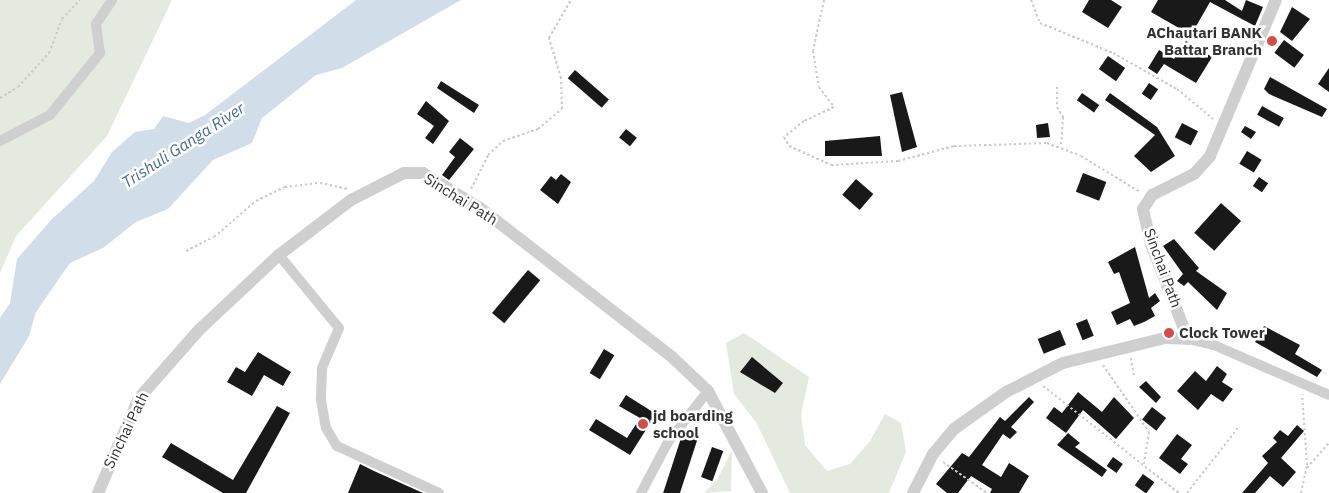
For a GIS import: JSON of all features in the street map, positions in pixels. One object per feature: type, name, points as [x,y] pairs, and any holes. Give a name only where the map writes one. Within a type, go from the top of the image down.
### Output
[{"type":"street","points":[[0,141],[50,115],[100,53],[96,24],[112,0]]},
{"type":"street","points":[[1152,195],[1194,174],[1210,156],[1276,0]]},
{"type":"street","name":"Sinchai Path","points":[[98,493],[139,398],[160,370],[279,255],[365,192],[404,173],[423,173],[469,201],[609,304],[708,391],[762,493]]},
{"type":"street","name":"Sinchai Path","points":[[1152,195],[1143,208],[1151,244],[1188,339]]},
{"type":"street","points":[[279,255],[339,328],[322,368],[321,400],[326,428],[338,446],[439,493]]},
{"type":"street","points":[[913,493],[933,454],[978,410],[1038,375],[1095,355],[1128,346],[1165,338],[1188,339],[1214,345],[1329,395]]},
{"type":"street","points":[[641,493],[668,442],[708,391]]},
{"type":"path","points":[[0,98],[18,88],[49,53],[62,19],[80,0]]},
{"type":"path","points":[[469,201],[472,183],[488,155],[511,137],[538,129],[562,109],[561,78],[549,38],[571,0]]},
{"type":"path","points":[[824,0],[813,51],[819,87],[834,107],[804,121],[784,137],[789,146],[831,165],[898,161],[954,146],[1047,142],[1060,147],[1136,192],[1152,195]]},
{"type":"path","points":[[1031,0],[1040,23],[1100,46],[1162,80],[1223,127]]},
{"type":"path","points":[[1057,87],[1057,107],[1063,117],[1060,147]]},
{"type":"path","points":[[186,251],[214,237],[256,201],[285,187],[320,183],[365,192]]},
{"type":"path","points":[[1128,346],[1134,377]]},
{"type":"path","points":[[1095,355],[1149,432],[1144,464]]},
{"type":"path","points":[[1038,375],[1044,387],[1179,493]]},
{"type":"path","points":[[1301,493],[1306,469],[1305,384]]},
{"type":"path","points":[[1186,493],[1238,428]]},
{"type":"path","points":[[1306,469],[1329,443]]},
{"type":"path","points":[[933,454],[987,493]]},
{"type":"shaded area","points":[[0,0],[172,0],[107,136],[16,236],[0,273]]},
{"type":"shaded area","points":[[744,333],[809,377],[801,415],[805,445],[827,471],[850,464],[870,441],[885,414],[901,423],[906,452],[889,493],[790,493],[756,422],[734,394],[726,343]]},
{"type":"shaded area","points":[[732,450],[731,491],[704,493],[717,480]]},
{"type":"water","name":"Trishuli Ganga River","points":[[356,0],[461,0],[342,68],[316,75],[262,118],[252,143],[213,160],[168,209],[136,222],[103,248],[70,263],[36,312],[29,336],[0,384],[0,318],[10,303],[17,259],[52,219],[94,181],[112,152],[135,132],[154,129],[163,116],[189,123],[205,115]]},
{"type":"building","points":[[1089,0],[1111,0],[1122,7],[1108,28],[1082,12]]},
{"type":"building","points":[[1158,0],[1225,0],[1242,11],[1246,0],[1263,7],[1255,26],[1210,2],[1191,35],[1151,12]]},
{"type":"building","points":[[1292,7],[1310,19],[1292,41],[1280,32]]},
{"type":"building","points":[[1284,40],[1304,55],[1294,68],[1274,53]]},
{"type":"building","points":[[1186,41],[1212,57],[1196,83],[1164,64],[1157,74],[1148,68],[1159,50],[1174,59]]},
{"type":"building","points":[[1108,56],[1125,68],[1116,81],[1099,69]]},
{"type":"building","points":[[1329,68],[1329,92],[1318,84]]},
{"type":"building","points":[[575,70],[609,100],[602,108],[568,78]]},
{"type":"building","points":[[1270,77],[1327,109],[1322,117],[1269,94],[1264,89]]},
{"type":"building","points":[[441,81],[479,105],[474,113],[437,88]]},
{"type":"building","points":[[1149,83],[1158,89],[1151,100],[1142,94]]},
{"type":"building","points":[[902,92],[917,147],[902,152],[890,95]]},
{"type":"building","points":[[1082,93],[1099,105],[1094,112],[1077,100]]},
{"type":"building","points":[[1110,93],[1157,127],[1175,156],[1151,172],[1134,156],[1155,135],[1105,100]]},
{"type":"building","points":[[426,101],[449,121],[433,144],[425,138],[434,126],[417,114]]},
{"type":"building","points":[[1262,106],[1284,118],[1279,127],[1257,115]]},
{"type":"building","points":[[1048,123],[1050,137],[1037,138],[1036,125]]},
{"type":"building","points":[[1182,123],[1198,131],[1191,145],[1175,137]]},
{"type":"building","points":[[1245,126],[1256,132],[1251,139],[1241,132]]},
{"type":"building","points":[[626,129],[637,138],[630,146],[619,138]]},
{"type":"building","points":[[880,136],[882,156],[825,156],[825,141]]},
{"type":"building","points":[[460,138],[474,149],[449,180],[442,175],[455,157],[449,152]]},
{"type":"building","points":[[1247,151],[1262,160],[1254,173],[1239,164]]},
{"type":"building","points":[[1083,173],[1106,182],[1099,201],[1076,192]]},
{"type":"building","points":[[561,174],[571,182],[558,204],[540,190],[551,176],[556,180]]},
{"type":"building","points":[[1259,177],[1268,183],[1262,192],[1253,186]]},
{"type":"building","points":[[856,179],[873,194],[860,210],[842,195]]},
{"type":"building","points":[[1221,203],[1241,221],[1214,251],[1194,233]]},
{"type":"building","points":[[1174,239],[1199,268],[1196,271],[1227,293],[1217,310],[1188,282],[1184,286],[1177,281],[1183,274],[1163,246]]},
{"type":"building","points":[[1135,247],[1149,298],[1155,293],[1160,301],[1151,308],[1155,316],[1134,326],[1130,319],[1117,325],[1111,312],[1130,303],[1119,272],[1114,274],[1108,262]]},
{"type":"building","points":[[528,270],[540,280],[504,323],[492,313]]},
{"type":"building","points":[[1087,319],[1094,336],[1083,340],[1076,323]]},
{"type":"building","points":[[1264,326],[1300,345],[1295,354],[1322,370],[1317,377],[1255,342]]},
{"type":"building","points":[[1060,330],[1066,345],[1044,354],[1038,339]]},
{"type":"building","points":[[604,349],[614,355],[600,379],[590,373]]},
{"type":"building","points":[[258,352],[291,372],[283,386],[264,375],[252,396],[227,382],[236,367],[245,372]]},
{"type":"building","points":[[752,357],[783,383],[775,393],[740,372]]},
{"type":"building","points":[[1217,366],[1227,374],[1222,382],[1233,389],[1223,402],[1211,394],[1198,410],[1177,391],[1195,371],[1206,381]]},
{"type":"building","points":[[1146,381],[1161,397],[1156,403],[1139,387]]},
{"type":"building","points":[[1078,392],[1102,412],[1114,397],[1134,418],[1116,439],[1083,410],[1066,433],[1046,418],[1054,407],[1062,413]]},
{"type":"building","name":"jd boarding school","points":[[626,395],[656,414],[630,455],[589,430],[596,419],[627,438],[640,418],[619,406]]},
{"type":"building","points":[[1029,397],[1034,402],[1011,427],[1017,432],[1010,439],[1003,434],[982,465],[1001,477],[1009,463],[1029,476],[1019,493],[990,493],[992,489],[971,476],[958,493],[947,493],[936,484],[962,453],[969,457],[1000,417],[1005,421]]},
{"type":"building","points":[[277,406],[290,413],[246,493],[223,493],[162,457],[171,443],[233,480]]},
{"type":"building","points":[[1152,407],[1166,418],[1156,431],[1142,420]]},
{"type":"building","points":[[1297,425],[1304,431],[1281,458],[1296,472],[1283,487],[1270,476],[1255,493],[1242,493],[1268,463],[1262,456],[1277,442],[1273,438],[1280,430],[1288,436]]},
{"type":"building","points":[[1068,433],[1080,443],[1075,447],[1107,470],[1102,477],[1057,445]]},
{"type":"building","points":[[1177,434],[1192,445],[1181,459],[1188,464],[1180,474],[1159,458]]},
{"type":"building","points":[[682,435],[697,440],[680,493],[663,493]]},
{"type":"building","points":[[712,447],[723,451],[712,481],[701,477]]},
{"type":"building","points":[[1113,457],[1123,464],[1117,473],[1107,466]]},
{"type":"building","points":[[360,464],[374,471],[423,493],[348,493]]},
{"type":"building","points":[[1143,474],[1154,482],[1147,493],[1135,485]]},
{"type":"place","name":"AChautari BANK Battar Branch","points":[[1272,41]]},
{"type":"place","name":"Clock Tower","points":[[1169,333]]},
{"type":"place","name":"jd boarding school","points":[[643,424]]}]
